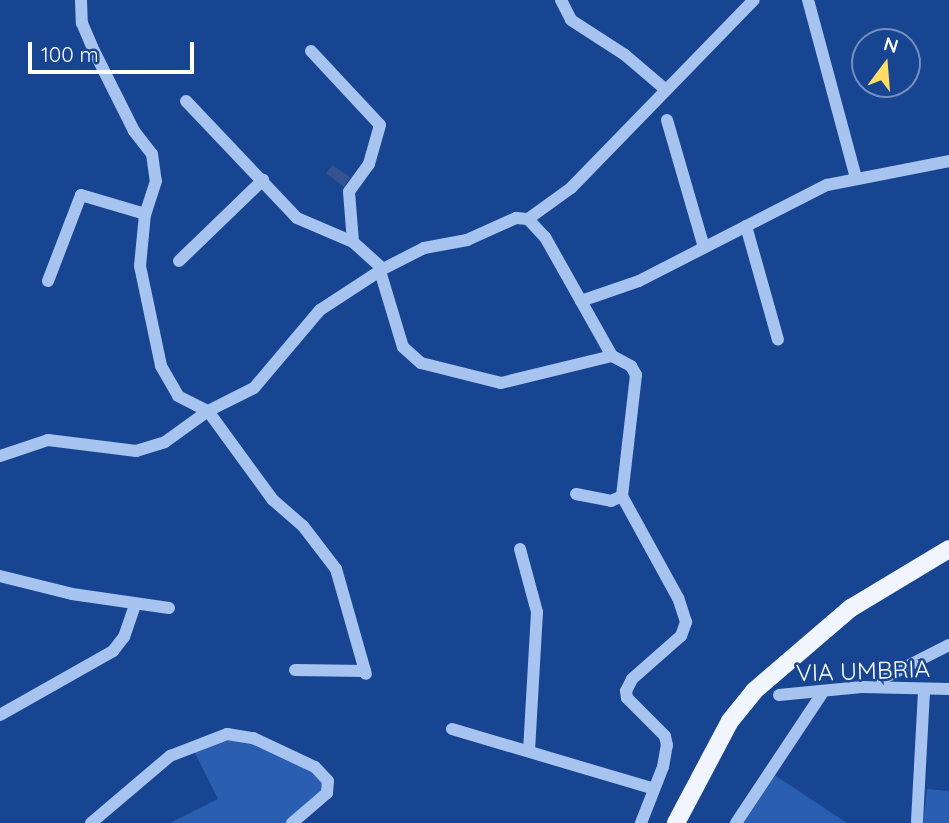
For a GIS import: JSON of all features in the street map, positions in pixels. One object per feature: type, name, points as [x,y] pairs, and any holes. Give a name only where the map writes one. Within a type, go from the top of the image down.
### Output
[{"type":"main road","points":[[676,823],[730,721],[754,691],[851,608],[949,549]]},
{"type":"street","points":[[81,0],[82,23],[92,47],[134,131],[152,154],[155,193],[145,214],[140,266],[153,344],[178,396],[208,411],[273,500],[303,526],[336,569],[365,673],[295,670]]},
{"type":"street","points":[[561,0],[571,20],[625,55],[666,89]]},
{"type":"street","points":[[527,219],[571,188],[754,0]]},
{"type":"street","points":[[808,0],[856,178]]},
{"type":"street","points":[[311,51],[380,125],[369,164],[349,192],[353,242]]},
{"type":"street","points":[[186,101],[297,218],[353,242],[381,270],[403,347],[421,363],[502,383],[612,356]]},
{"type":"street","points":[[667,120],[704,247]]},
{"type":"street","points":[[581,301],[639,281],[827,185],[949,161]]},
{"type":"street","points":[[179,261],[263,180]]},
{"type":"street","points":[[48,281],[81,195],[145,214]]},
{"type":"street","points":[[0,456],[48,440],[136,451],[153,447],[208,411],[254,388],[320,310],[381,270],[424,248],[467,240],[516,218],[527,219],[545,237],[612,356],[631,366],[636,375],[622,496],[678,598],[686,622],[681,636],[632,679],[626,691],[627,698],[665,736],[666,754],[651,788],[641,823]]},
{"type":"street","points":[[746,226],[778,340]]},
{"type":"street","points":[[576,494],[611,501],[622,496]]},
{"type":"street","points":[[520,549],[537,612],[529,751]]},
{"type":"street","points":[[0,576],[135,605],[169,608]]},
{"type":"street","points":[[0,715],[113,651],[124,637],[135,605]]},
{"type":"street","points":[[881,687],[884,678],[949,645]]},
{"type":"street","name":"VIA UMBRIA","points":[[779,695],[881,687],[949,689]]},
{"type":"street","points":[[917,821],[924,690]]},
{"type":"street","points":[[736,823],[822,692]]},
{"type":"street","points":[[452,729],[651,788]]},
{"type":"street","points":[[93,822],[170,756],[212,737],[235,734],[253,738],[315,767],[328,781],[327,793],[292,823]]},
{"type":"shaded area","points":[[332,165],[350,177],[344,187],[326,173]]},
{"type":"shaded area","points":[[241,738],[320,774],[324,788],[286,823],[170,823],[218,799],[193,749]]},
{"type":"shaded area","points":[[773,774],[847,823],[741,823]]},
{"type":"shaded area","points":[[927,789],[949,791],[949,823],[923,823]]}]
